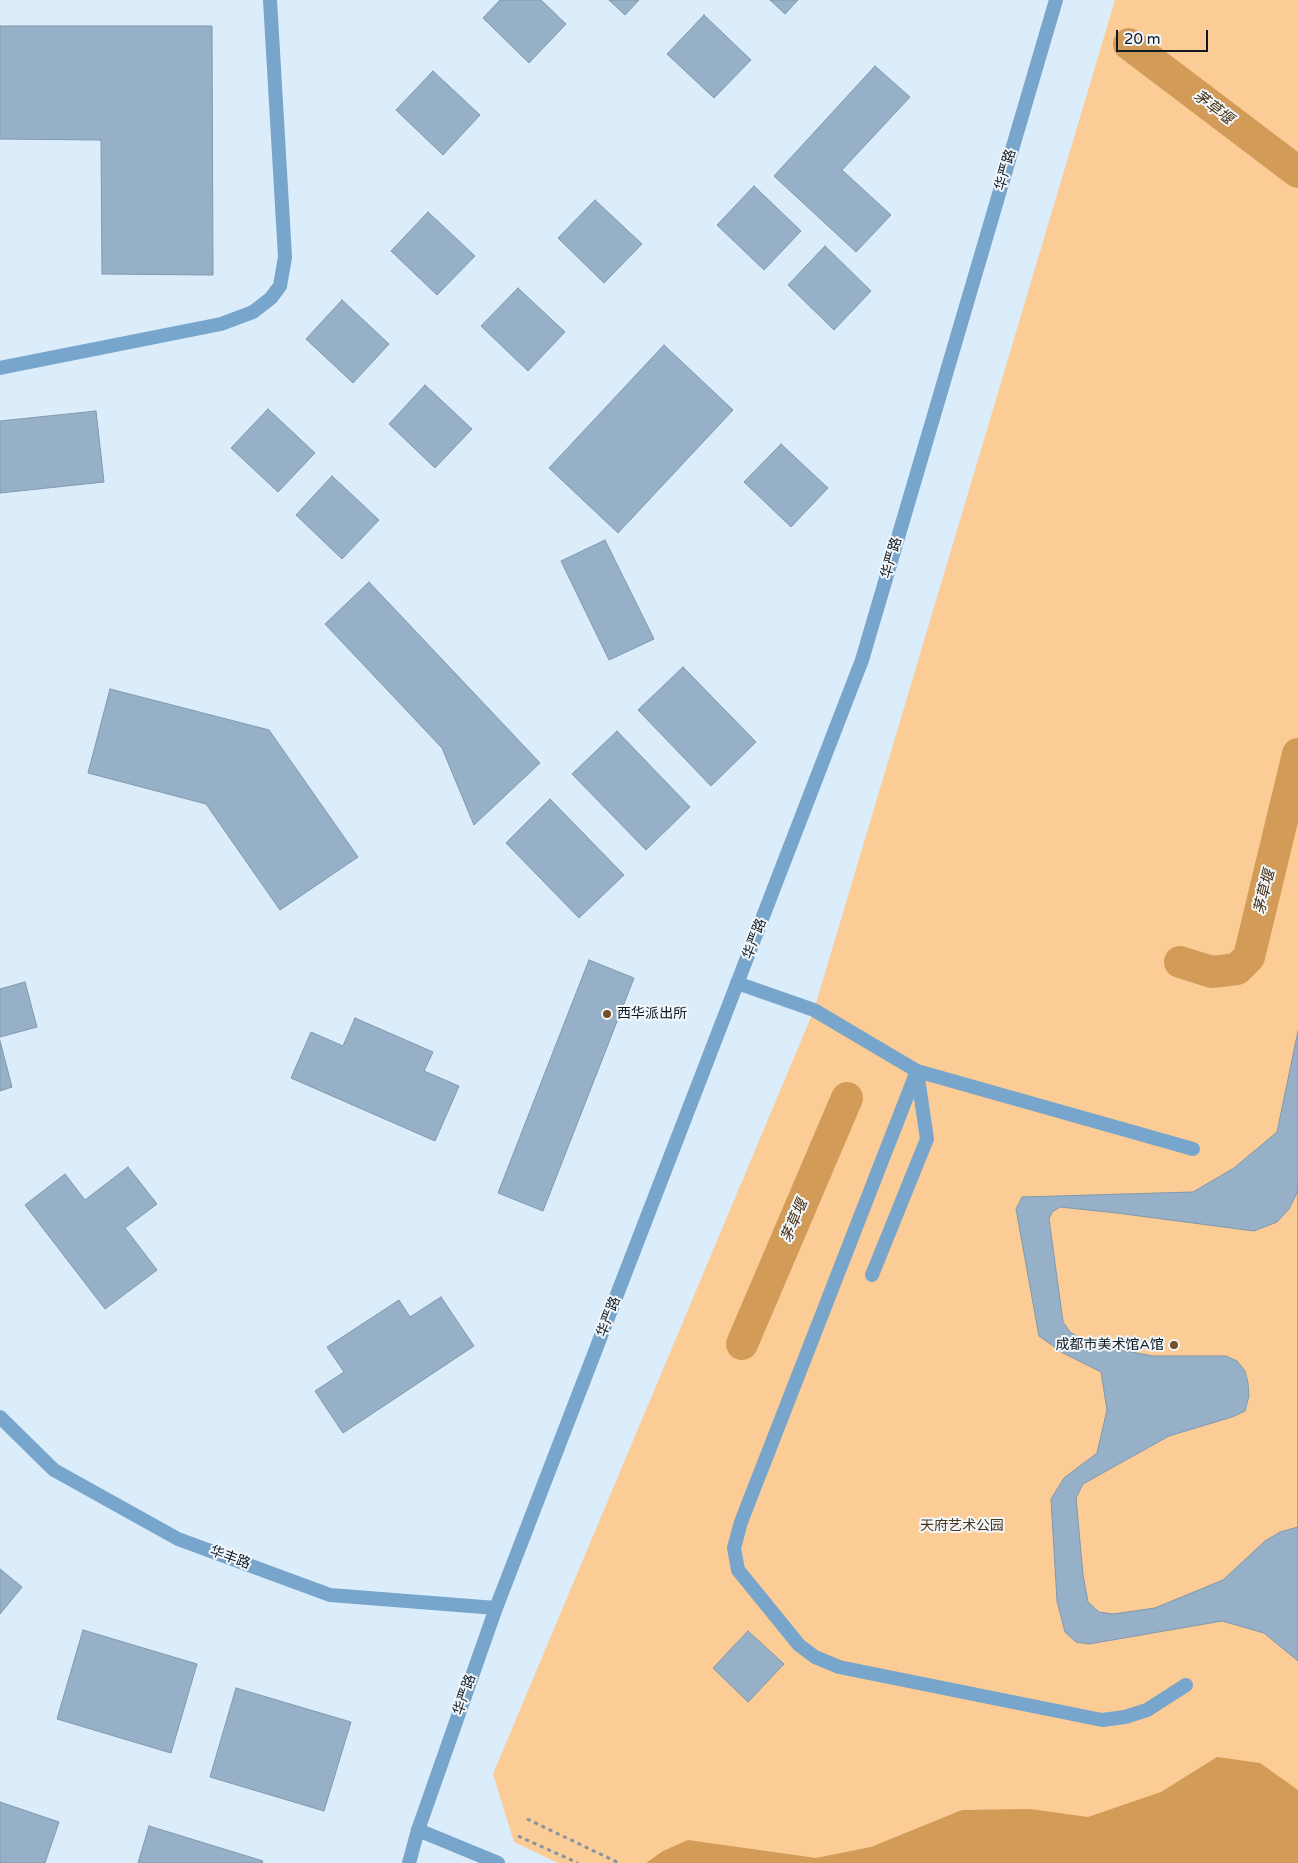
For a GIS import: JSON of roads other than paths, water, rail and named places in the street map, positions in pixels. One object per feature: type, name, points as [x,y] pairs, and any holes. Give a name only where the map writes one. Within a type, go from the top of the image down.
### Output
[{"type":"street","points":[[0,368],[221,324],[253,312],[271,298],[280,286],[285,257],[270,0]]},
{"type":"street","name":"华严路","points":[[409,1863],[418,1830],[496,1608],[862,660],[1056,0]]},
{"type":"street","points":[[737,983],[814,1010],[917,1071],[1193,1149]]},
{"type":"street","points":[[872,1275],[927,1139],[917,1071]]},
{"type":"street","points":[[917,1071],[741,1522],[734,1548],[738,1570],[800,1645],[815,1657],[839,1667],[1102,1720],[1125,1717],[1147,1710],[1186,1684]]},
{"type":"street","name":"华丰路","points":[[0,1417],[54,1470],[178,1539],[330,1595],[496,1608]]},
{"type":"street","points":[[418,1830],[498,1863]]},
{"type":"waterway","name":"茅草堰","points":[[1129,44],[1298,172]]},
{"type":"waterway","name":"茅草堰","points":[[1180,962],[1212,972],[1237,969],[1249,957],[1298,754]]},
{"type":"waterway","name":"茅草堰","points":[[742,1344],[847,1098]]},
{"type":"place","name":"西华派出所","points":[[607,1014]]},
{"type":"place","name":"成都市美术馆A馆","points":[[1174,1345]]},
{"type":"park label","name":"天府艺术公园","points":[[962,1526]]}]
